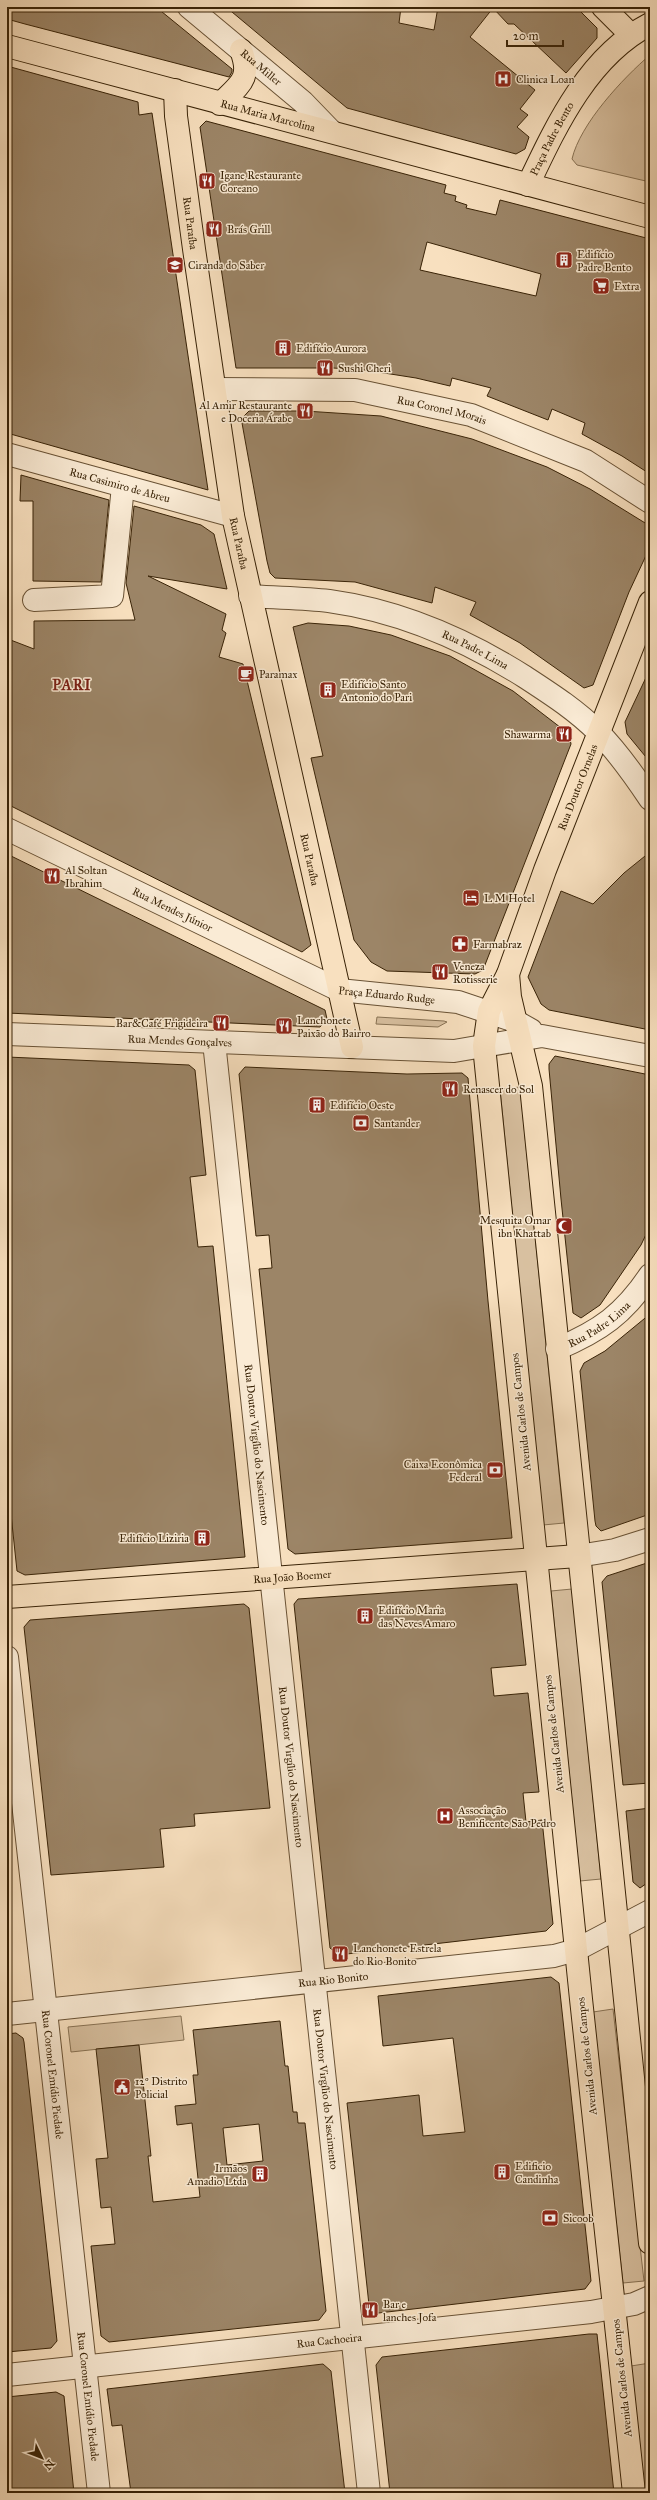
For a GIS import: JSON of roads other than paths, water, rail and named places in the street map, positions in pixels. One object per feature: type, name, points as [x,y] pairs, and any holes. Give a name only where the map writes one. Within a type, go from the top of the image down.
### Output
[{"type":"main road","points":[[603,7],[630,34]]},
{"type":"main road","name":"Praça Padre Bento","points":[[650,24],[630,34],[581,89],[564,114],[528,186],[650,217]]},
{"type":"main road","name":"Rua Maria Marcolina","points":[[7,46],[175,90],[220,104],[331,131],[528,186]]},
{"type":"main road","points":[[220,104],[244,76],[246,64],[240,50]]},
{"type":"main road","name":"Rua Paraíba","points":[[175,90],[176,116],[233,516],[339,990]]},
{"type":"main road","name":"Rua Doutor Ornelas","points":[[484,1046],[489,1011],[508,974],[599,732],[650,602]]},
{"type":"main road","name":"Rua Doutor Ornelas","points":[[508,974],[510,997],[518,1030]]},
{"type":"main road","name":"Praça Eduardo Rudge","points":[[339,990],[352,1047]]},
{"type":"main road","points":[[518,1030],[531,1086],[578,1556],[650,2243]]},
{"type":"main road","name":"Avenida Carlos de Campos","points":[[484,1046],[576,1950],[634,2493]]},
{"type":"main road","name":"Rua João Boemer","points":[[7,1597],[578,1556]]},
{"type":"street","name":"Rua Miller","points":[[189,7],[303,102],[331,131]]},
{"type":"street","name":"Rua Coronel Morais","points":[[215,389],[355,390],[471,414],[586,461],[650,502]]},
{"type":"street","name":"Rua Casimiro de Abreu","points":[[7,454],[233,516]]},
{"type":"street","points":[[34,600],[112,596],[123,486]]},
{"type":"street","name":"Rua Padre Lima","points":[[250,596],[329,601],[398,616],[437,629],[487,653],[553,694],[572,708],[599,732],[630,770],[650,799]]},
{"type":"street","name":"Rua Mendes Júnior","points":[[7,829],[339,990]]},
{"type":"street","name":"Praça Eduardo Rudge","points":[[339,990],[458,1002],[489,1011],[518,1030]]},
{"type":"street","points":[[352,1047],[454,1051],[484,1046],[518,1030],[542,1036],[650,1056]]},
{"type":"street","name":"Rua Mendes Gonçalves","points":[[7,1034],[352,1047]]},
{"type":"street","name":"Rua Doutor Virgílio do Nascimento","points":[[214,1042],[369,2493]]},
{"type":"street","name":"Rua Padre Lima","points":[[557,1349],[590,1335],[603,1327],[632,1298],[650,1275]]},
{"type":"street","points":[[578,1556],[616,1550],[650,1539]]},
{"type":"street","name":"Rua Coronel Emídio Piedade","points":[[7,1657],[99,2493]]},
{"type":"street","name":"Rua Rio Bonito","points":[[7,2014],[554,1956],[576,1950],[650,1911]]},
{"type":"street","name":"Rua Cachoeira","points":[[7,2374],[614,2309],[650,2297]]},
{"type":"place","name":"Clinica Loan","points":[[503,79]]},
{"type":"place","name":"Igane Restaurante Coreano","points":[[207,181]]},
{"type":"place","name":"Brás Grill","points":[[214,229]]},
{"type":"place","name":"Edifício Padre Bento","points":[[564,260]]},
{"type":"place","name":"Ciranda do Saber","points":[[175,265]]},
{"type":"place","name":"Extra","points":[[601,286]]},
{"type":"place","name":"Edifício Aurora","points":[[283,348]]},
{"type":"place","name":"Sushi Cheri","points":[[325,368]]},
{"type":"place","name":"Al Amir Restaurante e Doceria Árabe","points":[[305,411]]},
{"type":"place","name":"Paramax","points":[[246,674]]},
{"type":"place","name":"Edifício Santo Antonio do Pari","points":[[328,690]]},
{"type":"place","name":"Shawarma","points":[[564,734]]},
{"type":"place","name":"Al Soltan Ibrahim","points":[[52,876]]},
{"type":"place","name":"L M Hotel","points":[[471,898]]},
{"type":"place","name":"Farmabraz","points":[[460,944]]},
{"type":"place","name":"Veneza Rotisserie","points":[[440,972]]},
{"type":"place","name":"Bar&Café Frigideira","points":[[221,1023]]},
{"type":"place","name":"Lanchonete Paixão do Bairro","points":[[284,1026]]},
{"type":"place","name":"Renascer do Sol","points":[[450,1089]]},
{"type":"place","name":"Edifício Oeste","points":[[317,1105]]},
{"type":"place","name":"Santander","points":[[361,1123]]},
{"type":"place","name":"Mesquita Omar ibn Khattab","points":[[564,1226]]},
{"type":"place","name":"Caixa Econômica Federal","points":[[495,1470]]},
{"type":"place","name":"Edifício Liziria","points":[[202,1538]]},
{"type":"place","name":"Edifício Maria das Neves Amaro","points":[[365,1616]]},
{"type":"place","name":"Associação Benificente São Pedro","points":[[445,1816]]},
{"type":"place","name":"Lanchonete Estrela do Rio Bonito","points":[[340,1954]]},
{"type":"place","name":"12º Distrito Policial","points":[[122,2087]]},
{"type":"place","name":"Edificio Candinha","points":[[502,2172]]},
{"type":"place","name":"Irmãos Amadio Ltda","points":[[260,2174]]},
{"type":"place","name":"Sicoob","points":[[550,2218]]},
{"type":"place","name":"Bar e lanches Jofa","points":[[370,2310]]},
{"type":"district","name":"PARI","points":[[72,685]]}]
